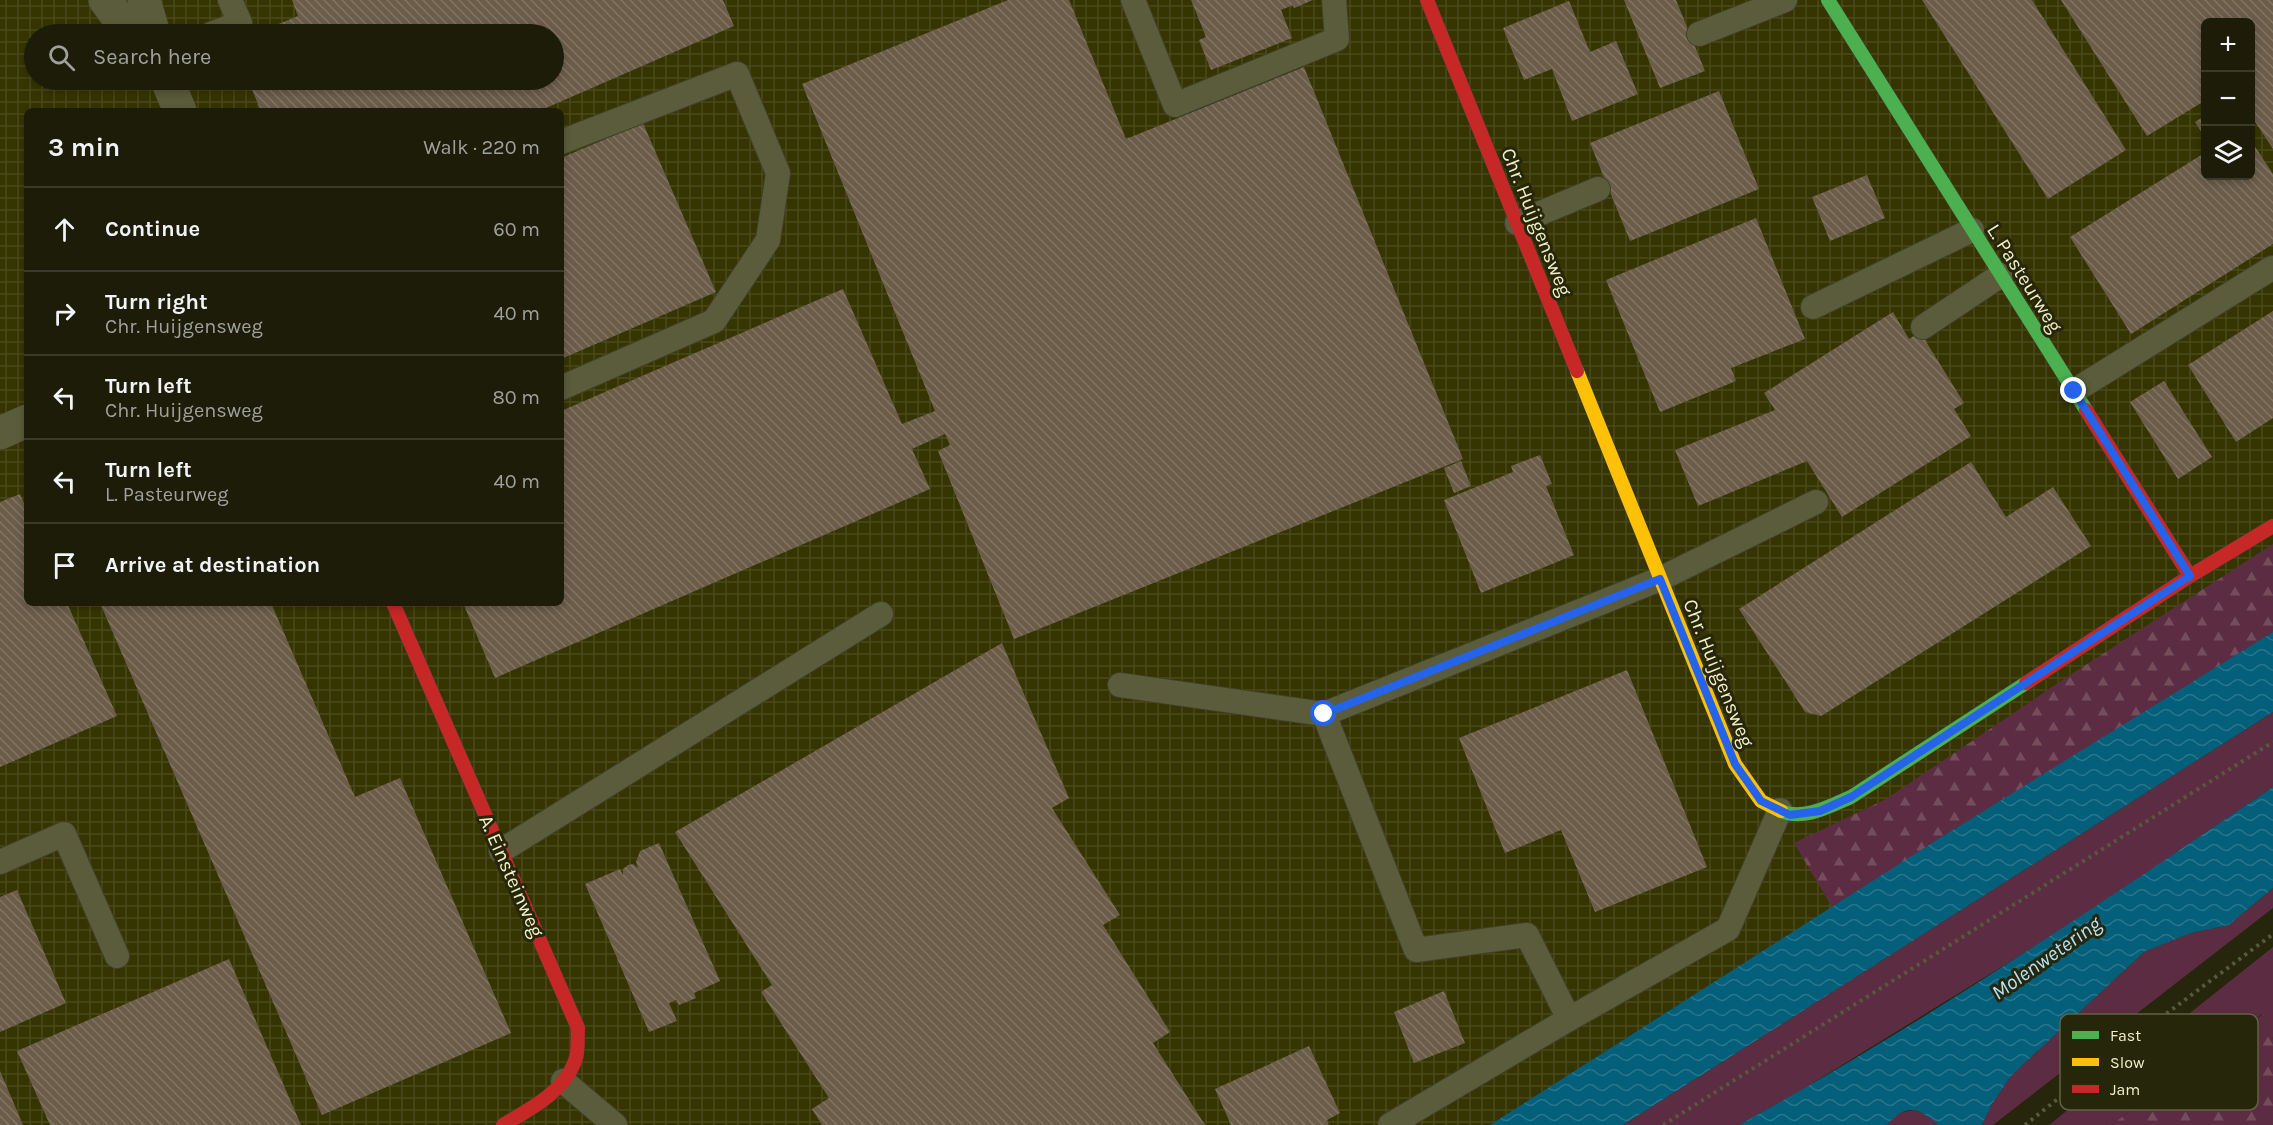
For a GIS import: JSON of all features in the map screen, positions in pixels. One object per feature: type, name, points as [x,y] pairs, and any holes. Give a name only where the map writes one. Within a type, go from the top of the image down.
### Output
[{"type":"street","points":[[105,0],[123,24]]},
{"type":"street","points":[[144,0],[151,24]]},
{"type":"street","name":"Chr. Huijgensweg","points":[[1426,0],[1735,764],[1761,801],[1790,815],[1820,811],[1851,797],[2190,576],[2273,526]]},
{"type":"street","name":"L. Pasteurweg","points":[[1828,0],[2190,576]]},
{"type":"street","points":[[0,433],[24,422]]},
{"type":"street","name":"A. Einsteinweg","points":[[394,606],[578,1028],[575,1061],[563,1081],[547,1098],[503,1125]]},
{"type":"lane","points":[[230,0],[240,23],[237,24]]},
{"type":"lane","points":[[1132,0],[1175,105],[1337,39],[1334,0]]},
{"type":"lane","points":[[1699,34],[1785,0]]},
{"type":"lane","points":[[564,141],[737,74],[778,172],[768,240],[714,321],[564,387]]},
{"type":"lane","points":[[1516,223],[1598,189]]},
{"type":"lane","points":[[1813,307],[1972,230]]},
{"type":"lane","points":[[2074,391],[2272,268]]},
{"type":"lane","points":[[1923,327],[2001,275]]},
{"type":"lane","points":[[1120,685],[1324,714],[1660,579],[1816,502]]},
{"type":"lane","points":[[501,851],[881,614]]},
{"type":"lane","points":[[1324,714],[1416,950],[1527,935],[1569,1019]]},
{"type":"lane","points":[[1390,1125],[1569,1019],[1728,929],[1780,810]]},
{"type":"lane","points":[[0,862],[64,834],[117,956]]},
{"type":"lane","points":[[563,1081],[615,1125]]},
{"type":"path","points":[[1663,1125],[2273,742]]},
{"type":"path","points":[[2166,1014],[2273,934]]},
{"type":"path","points":[[2025,1125],[2060,1097]]},
{"type":"shaded area","points":[[0,0],[2273,0],[2273,648],[1577,1125],[0,1125]]},
{"type":"green space","points":[[2273,544],[2273,632],[1832,907],[1794,843],[1886,799],[2067,677]]},
{"type":"green space","points":[[2273,712],[2273,787],[2068,926],[1795,1094],[1739,1125],[1623,1125]]},
{"type":"green space","points":[[2273,888],[2273,908],[2136,1014],[2078,1014],[2144,952],[2191,933],[2229,925]]},
{"type":"green space","points":[[2273,947],[2273,1039],[2262,1014],[2258,1017],[2258,1014],[2189,1014]]},
{"type":"green space","points":[[2263,1014],[2273,1039],[2273,1125],[2111,1125],[2132,1110],[2258,1110],[2258,1018]]},
{"type":"green space","points":[[2060,1030],[2060,1073],[1993,1125],[1982,1125],[1992,1104],[2011,1076]]},
{"type":"green space","points":[[1914,1110],[1928,1115],[1939,1125],[1887,1125],[1898,1113]]},
{"type":"green space","points":[[2068,1110],[2131,1110],[2111,1125],[2049,1125]]},
{"type":"water","points":[[2273,632],[2273,712],[1623,1125],[1490,1125],[1932,843]]},
{"type":"water","name":"Molenwetering","points":[[2273,787],[2273,888],[2229,925],[2191,933],[2144,952],[2078,1014],[2060,1014],[2060,1030],[2011,1076],[1992,1104],[1982,1125],[1939,1125],[1925,1114],[1912,1110],[1900,1113],[1887,1125],[1739,1125],[1876,1046],[2076,919]]},
{"type":"building","points":[[292,0],[723,0],[734,26],[546,108],[260,108],[252,90],[564,90],[564,24],[278,24],[298,16]]},
{"type":"building","points":[[1008,0],[1069,0],[1126,139],[1304,67],[1463,459],[1014,639],[938,451],[950,445],[945,434],[912,449],[930,489],[495,678],[464,606],[564,606],[564,410],[843,289],[902,424],[935,411],[802,84]]},
{"type":"building","points":[[1191,0],[1313,0],[1294,8],[1293,5],[1281,10],[1292,38],[1211,70],[1199,40],[1206,37]]},
{"type":"building","points":[[1624,0],[1676,0],[1705,71],[1660,88]]},
{"type":"building","points":[[1922,0],[2032,0],[2126,150],[2048,199]]},
{"type":"building","points":[[2061,0],[2273,0],[2273,149],[2255,122],[2255,18],[2201,18],[2201,103],[2147,136]]},
{"type":"building","points":[[1569,1],[1590,52],[1616,41],[1638,94],[1572,121],[1552,69],[1524,80],[1503,28]]},
{"type":"building","points":[[1719,91],[1759,189],[1630,241],[1590,143]]},
{"type":"building","points":[[2201,118],[2201,131],[2195,122]]},
{"type":"building","points":[[643,123],[716,292],[564,358],[564,157]]},
{"type":"building","points":[[2255,147],[2273,174],[2273,244],[2131,334],[2070,237],[2201,155],[2201,180],[2255,180]]},
{"type":"building","points":[[1867,175],[1885,218],[1830,241],[1812,197]]},
{"type":"building","points":[[1756,218],[1805,339],[1731,368],[1736,381],[1660,412],[1606,280]]},
{"type":"building","points":[[2273,311],[2273,418],[2236,442],[2188,365]]},
{"type":"building","points":[[1893,312],[1909,339],[1920,332],[1964,403],[1954,409],[1971,436],[1842,517],[1807,461],[1698,506],[1675,450],[1775,410],[1764,393]]},
{"type":"building","points":[[2164,381],[2212,457],[2178,479],[2130,402]]},
{"type":"building","points":[[1540,455],[1552,484],[1546,486],[1574,555],[1481,593],[1444,500],[1513,472],[1511,466]]},
{"type":"building","points":[[1461,461],[1471,486],[1454,493],[1444,468]]},
{"type":"building","points":[[1971,462],[2006,517],[2053,487],[2091,546],[1821,716],[1805,712],[1739,609]]},
{"type":"building","points":[[20,494],[24,503],[24,606],[68,606],[117,716],[0,767],[0,502]]},
{"type":"building","points":[[101,606],[272,606],[355,797],[400,778],[511,1033],[322,1115]]},
{"type":"building","points":[[1002,643],[1069,798],[1052,808],[1120,915],[1103,925],[1170,1032],[1153,1043],[1205,1125],[822,1125],[812,1109],[829,1098],[761,992],[772,985],[675,832]]},
{"type":"building","points":[[1627,670],[1707,867],[1595,912],[1561,830],[1505,853],[1459,738]]},
{"type":"building","points":[[659,843],[720,981],[694,993],[696,998],[679,1005],[676,1000],[669,1003],[677,1021],[649,1032],[585,884],[620,869],[623,875],[623,869],[628,865],[633,864],[638,868],[636,862],[640,851]]},
{"type":"building","points":[[17,890],[66,1003],[0,1032],[0,897]]},
{"type":"building","points":[[229,959],[301,1125],[50,1125],[17,1051]]},
{"type":"building","points":[[1444,991],[1465,1043],[1414,1063],[1394,1012]]},
{"type":"building","points":[[1309,1046],[1340,1113],[1327,1120],[1329,1125],[1231,1125],[1215,1089]]},
{"type":"building","points":[[0,1071],[23,1125],[0,1125]]},
{"type":"traffic: fast","points":[[1828,0],[2086,410]]},
{"type":"traffic: fast","points":[[1781,811],[1789,814],[1807,813],[1851,797],[2026,683]]},
{"type":"traffic: slow","points":[[1577,371],[1735,764],[1761,801],[1781,811]]},
{"type":"traffic: jam","points":[[1427,0],[1577,371]]},
{"type":"traffic: jam","points":[[2086,410],[2190,576]]},
{"type":"traffic: jam","points":[[2026,683],[2190,576],[2273,526]]},
{"type":"traffic: jam","points":[[394,606],[578,1028],[576,1057],[563,1082],[545,1099],[503,1125]]},
{"type":"route","points":[[1324,714],[1660,579],[1735,764],[1761,801],[1790,815],[1820,811],[1851,797],[2190,576],[2074,391]]}]
